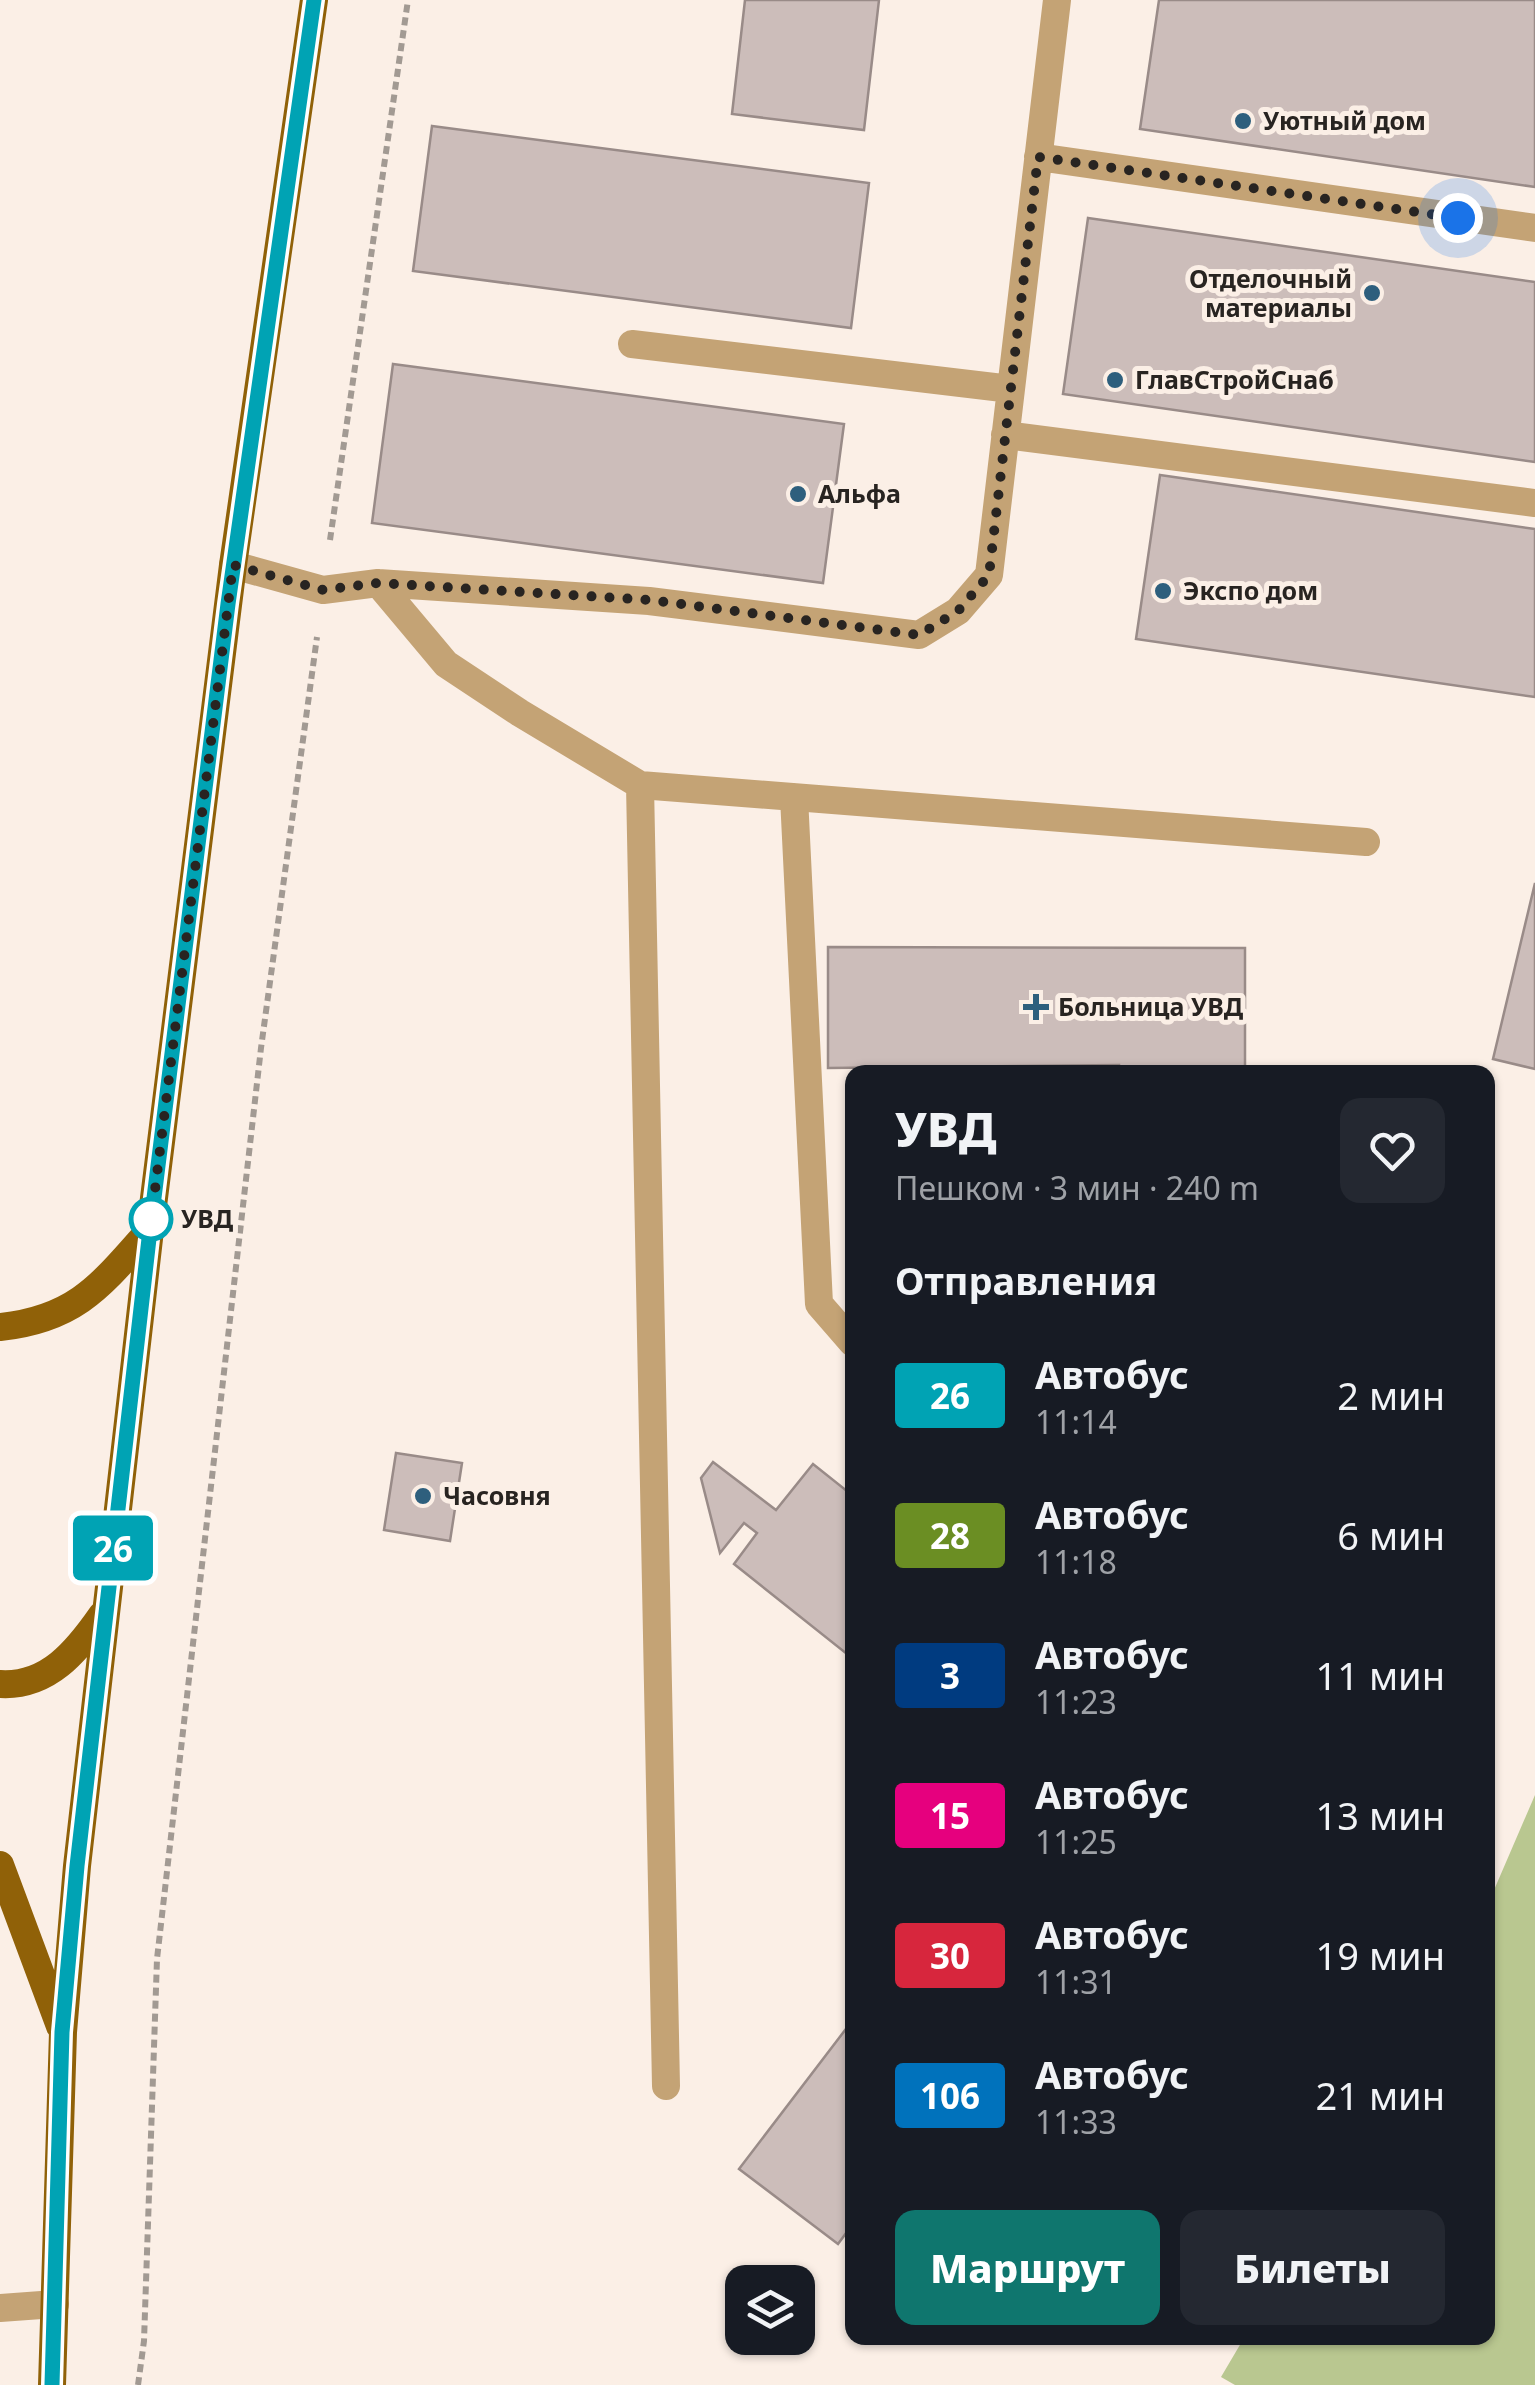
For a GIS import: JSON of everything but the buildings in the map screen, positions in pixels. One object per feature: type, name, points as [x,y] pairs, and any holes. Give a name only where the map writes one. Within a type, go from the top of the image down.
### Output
[{"type":"main road","points":[[52,2385],[62,2032],[77,1866],[150,1230],[233,565],[314,0]]},
{"type":"main road","points":[[0,1327],[50,1318],[94,1293],[150,1230]]},
{"type":"main road","points":[[0,1684],[35,1680],[54,1669],[81,1646],[106,1610]]},
{"type":"main road","points":[[0,1865],[62,2032]]},
{"type":"street","points":[[233,565],[323,590],[378,583],[650,600],[919,635],[958,611],[989,575],[1056,0]]},
{"type":"street","points":[[1038,157],[1535,228]]},
{"type":"street","points":[[632,344],[1011,389]]},
{"type":"street","points":[[1005,435],[1535,502]]},
{"type":"street","points":[[378,583],[446,664],[640,785],[1366,842]]},
{"type":"street","points":[[640,785],[666,2086]]},
{"type":"street","points":[[794,797],[819,1304],[845,1334]]},
{"type":"street","points":[[0,2308],[55,2304]]},
{"type":"path","points":[[138,2385],[144,2341],[157,1959],[260,1048],[408,0]]},
{"type":"green space","points":[[1535,1795],[1535,2385],[1235,2385],[1221,2377],[1240,2345],[1495,2345],[1495,1888]]},
{"type":"bus line","name":"26","points":[[52,2385],[62,2032],[77,1866],[150,1230],[228,604],[314,0]]},
{"type":"place","name":"Уютный дом","points":[[1243,121]]},
{"type":"place","name":"Отделочный материалы","points":[[1372,293]]},
{"type":"place","name":"ГлавСтройСнаб","points":[[1115,380]]},
{"type":"place","name":"Альфа","points":[[798,494]]},
{"type":"place","name":"Экспо дом","points":[[1163,591]]},
{"type":"place","name":"Больница УВД","points":[[1036,1007]]},
{"type":"place","name":"УВД","points":[[151,1219]]},
{"type":"place","name":"Часовня","points":[[423,1496]]},
{"type":"route","points":[[151,1219],[150,1230],[233,565],[323,590],[378,583],[650,600],[919,635],[958,611],[989,575],[1038,157],[1458,218]]}]
